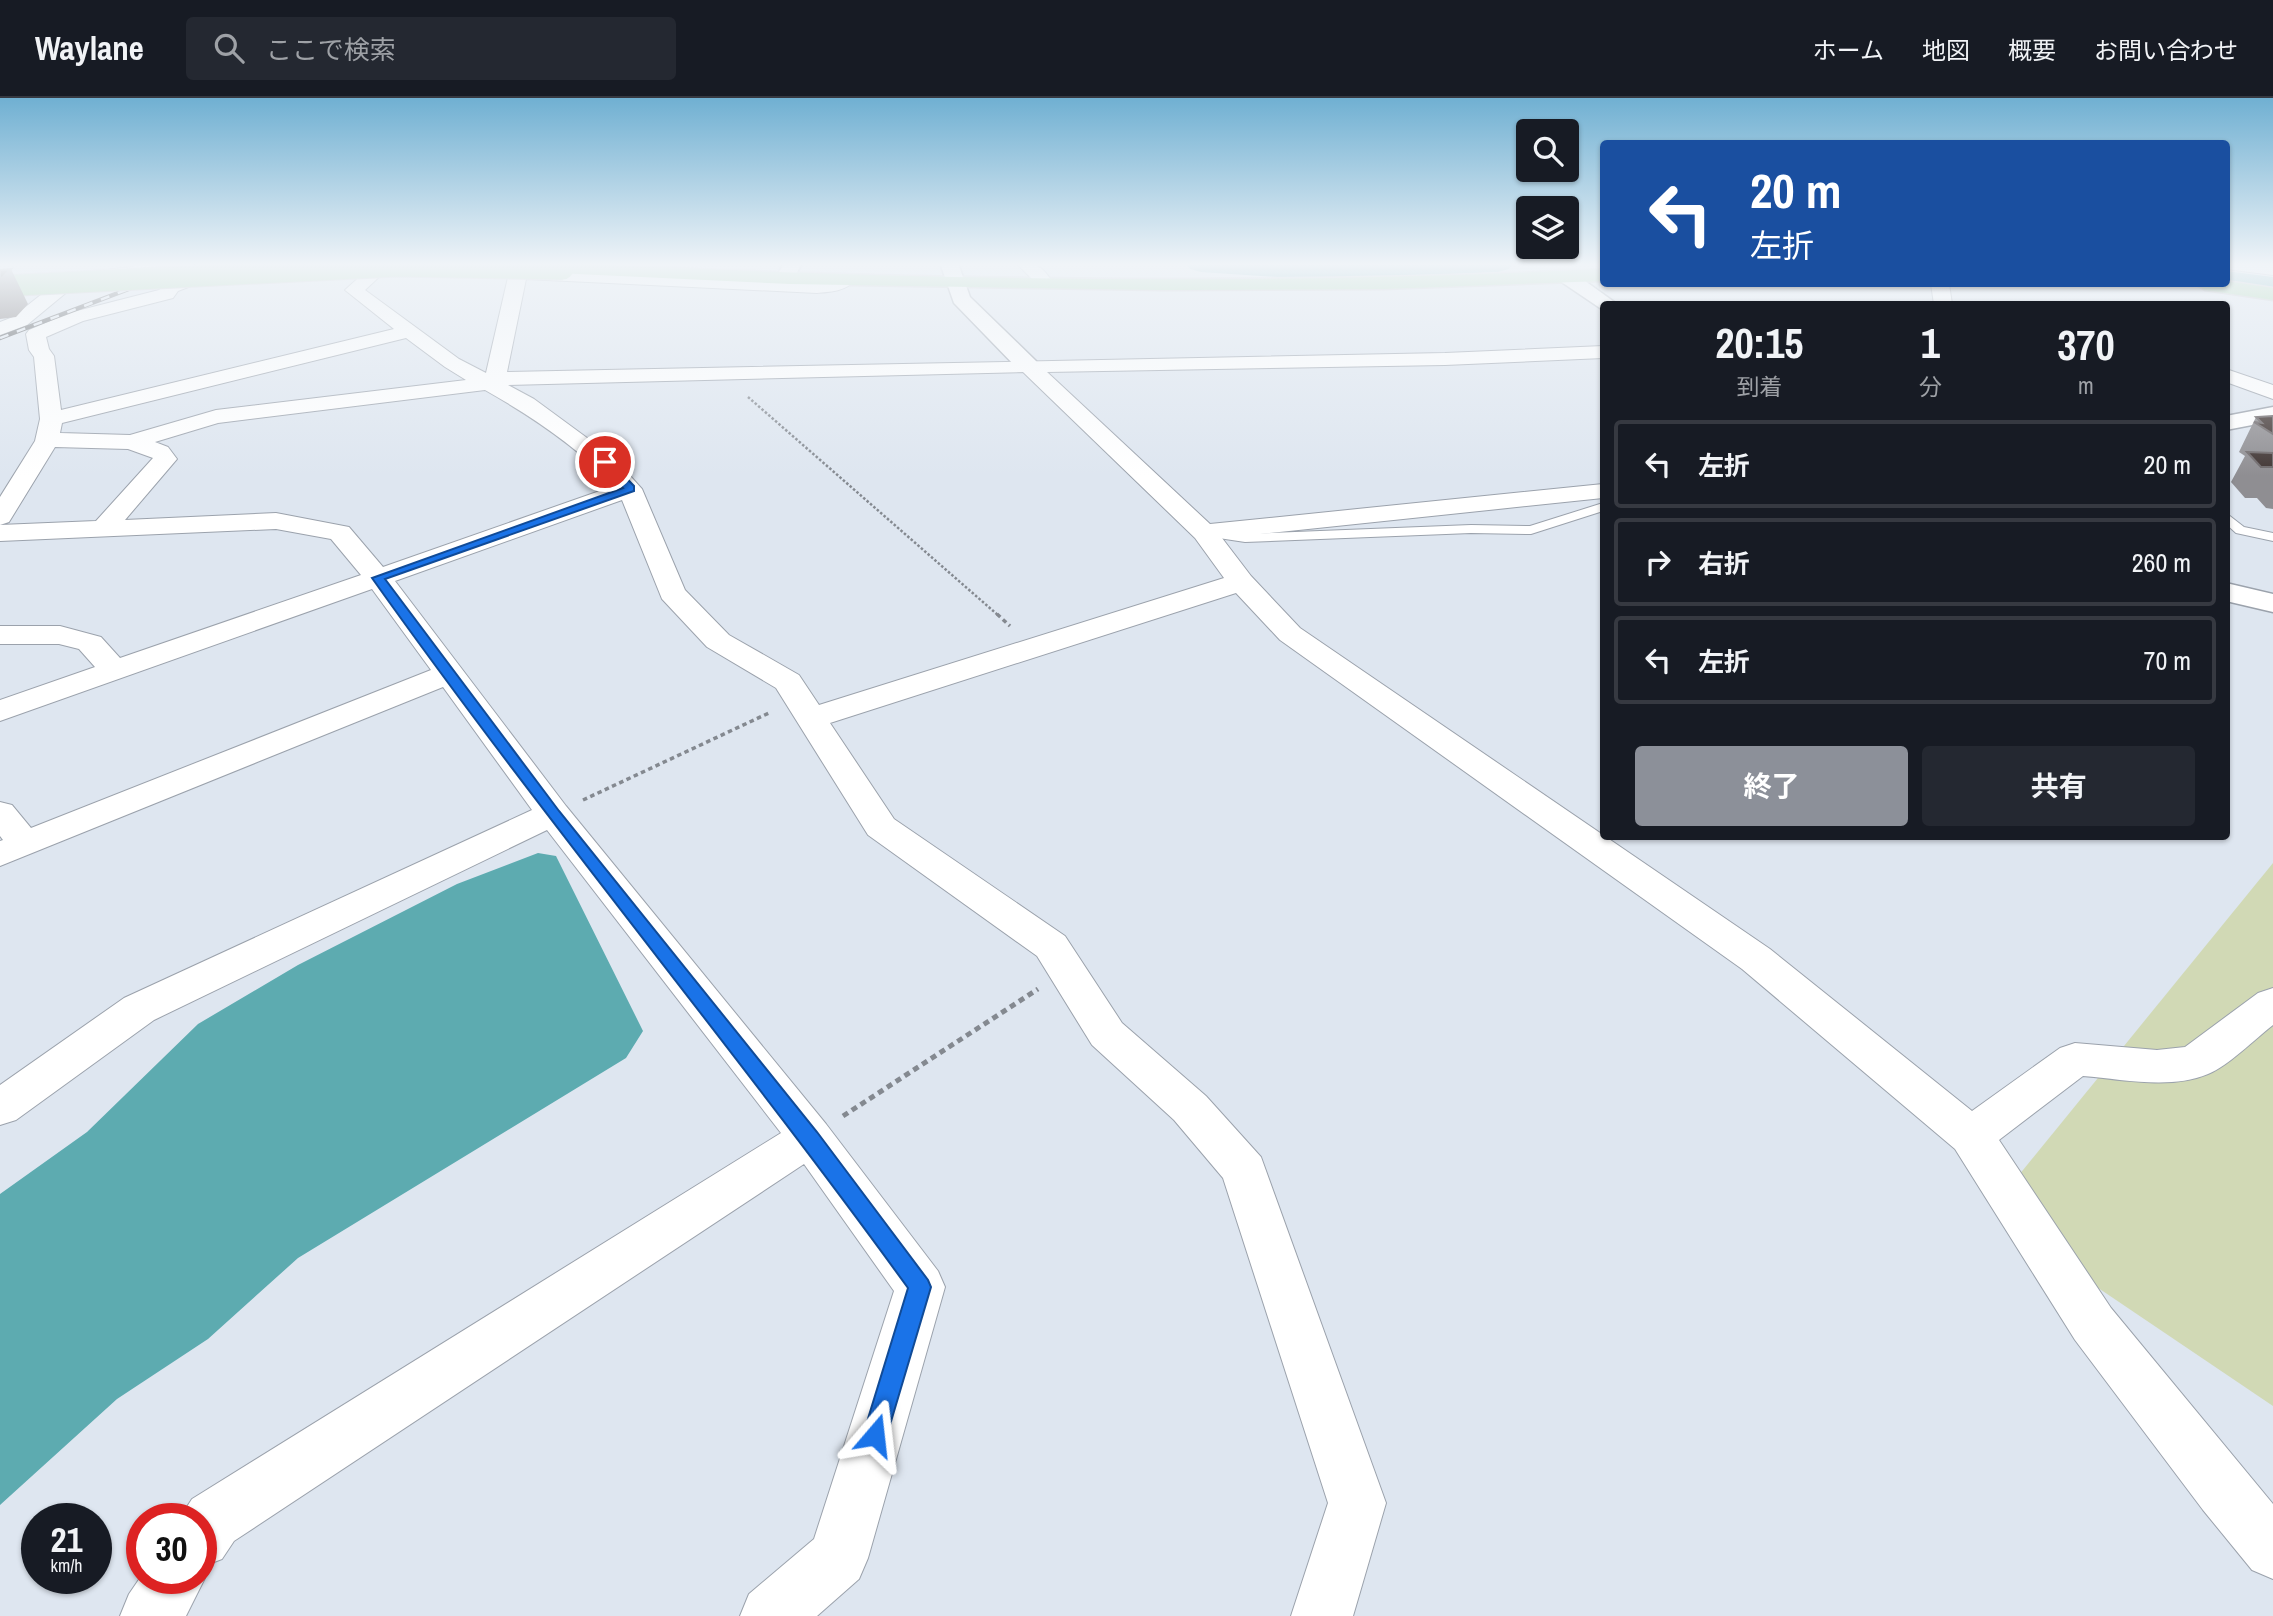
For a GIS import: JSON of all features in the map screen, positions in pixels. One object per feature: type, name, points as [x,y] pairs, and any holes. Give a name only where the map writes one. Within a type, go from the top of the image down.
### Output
[{"type":"street","points":[[0,517],[49,430],[44,356],[39,350],[36,334]]},
{"type":"street","points":[[49,430],[401,334]]},
{"type":"street","points":[[411,334],[452,363],[493,382],[605,462],[630,489],[672,593],[718,641],[788,682],[881,827],[1051,946],[1107,1034],[1190,1108],[1244,1170],[1357,1503],[1322,1616]]},
{"type":"street","points":[[493,382],[504,334]]},
{"type":"street","points":[[996,334],[1204,532],[1241,582],[1290,634],[1756,959],[1971,1136],[2093,1324],[2223,1490],[2273,1549]]},
{"type":"street","points":[[131,442],[216,417],[493,382],[720,373],[1445,359],[1600,352]]},
{"type":"street","points":[[2230,376],[2273,392]]},
{"type":"street","points":[[2230,421],[2273,414]]},
{"type":"street","points":[[49,430],[67,439],[131,442],[160,453],[165,459],[103,529]]},
{"type":"street","points":[[0,711],[630,489]]},
{"type":"street","points":[[1204,532],[1600,491]]},
{"type":"street","points":[[0,533],[276,521],[340,533],[378,578],[553,814],[810,1138],[920,1287],[838,1558],[771,1616]]},
{"type":"street","points":[[806,708],[1035,648],[1241,582]]},
{"type":"street","points":[[2230,593],[2273,603]]},
{"type":"street","points":[[0,635],[60,635],[90,643],[114,670]]},
{"type":"street","points":[[0,813],[12,849],[450,673]]},
{"type":"street","points":[[0,1108],[139,1009],[553,814]]},
{"type":"street","points":[[1971,1136],[2075,1059],[2157,1066],[2195,1062],[2273,1003]]},
{"type":"street","points":[[217,1517],[810,1138]]},
{"type":"street","points":[[151,1616],[165,1594]]},
{"type":"lane","points":[[1204,532],[1245,538],[1458,529],[1531,530],[1572,515],[1600,509]]},
{"type":"lane","points":[[2230,521],[2240,530],[2273,537]]},
{"type":"path","points":[[720,373],[1035,648]]},
{"type":"path","points":[[553,814],[806,708]]},
{"type":"path","points":[[810,1138],[1066,971]]},
{"type":"green space","points":[[2273,863],[2273,1406],[2039,1248],[2014,1181]]},
{"type":"water","points":[[538,853],[556,856],[643,1031],[626,1058],[298,1258],[208,1339],[117,1399],[0,1505],[0,1194],[87,1132],[198,1024],[298,965],[457,884]]},
{"type":"building","points":[[2273,416],[2273,434],[2254,422],[2262,423],[2256,417]]},
{"type":"building","points":[[2247,452],[2273,453],[2273,467],[2261,467]]},
{"type":"railway","points":[[0,338],[11,334]]},
{"type":"route","points":[[605,462],[630,489],[378,578],[553,814],[810,1138],[920,1287],[875,1435]]}]
